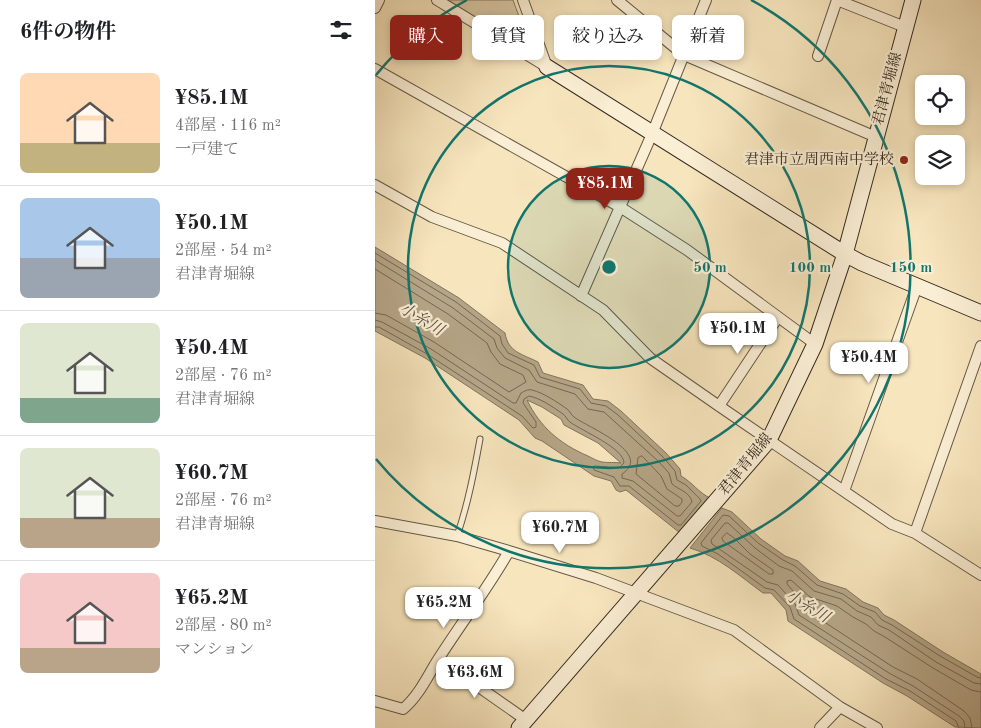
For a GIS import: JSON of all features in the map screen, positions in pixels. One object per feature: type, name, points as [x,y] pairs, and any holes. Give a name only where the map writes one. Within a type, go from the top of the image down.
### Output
[{"type":"main road","name":"君津青堀線","points":[[522,724],[769,440],[815,344],[845,254],[913,0]]},
{"type":"main road","points":[[547,67],[845,254],[981,313]]},
{"type":"street","points":[[375,8],[379,0]]},
{"type":"street","points":[[437,0],[547,67]]},
{"type":"street","points":[[523,0],[547,67]]},
{"type":"street","points":[[617,0],[672,45]]},
{"type":"street","points":[[700,15],[706,0]]},
{"type":"street","points":[[818,56],[837,0],[905,27]]},
{"type":"street","points":[[581,296],[652,134],[682,60]]},
{"type":"street","points":[[696,60],[876,137]]},
{"type":"street","points":[[375,69],[620,207],[687,250],[815,344]]},
{"type":"street","points":[[375,185],[432,217],[503,243],[603,310],[650,358],[719,406],[892,524],[915,533],[981,575]]},
{"type":"street","points":[[844,490],[917,286]]},
{"type":"street","points":[[719,406],[778,317]]},
{"type":"street","points":[[915,533],[981,346]]},
{"type":"street","points":[[375,521],[457,536],[509,551],[596,578],[734,630],[841,707],[877,728]]},
{"type":"street","points":[[375,701],[403,708],[423,685],[509,551]]},
{"type":"street","points":[[439,659],[522,724]]},
{"type":"street","points":[[820,728],[841,707]]},
{"type":"lane","points":[[457,536],[472,482],[480,438]]},
{"type":"shaded area","points":[[448,0],[513,0],[518,15],[472,15]]},
{"type":"water","name":"小糸川","points":[[375,247],[459,298],[505,333],[509,344],[517,352],[538,362],[543,373],[583,385],[593,399],[608,401],[666,453],[680,469],[681,476],[710,498],[680,533],[626,490],[620,492],[616,490],[611,481],[594,476],[535,438],[519,420],[425,358],[375,331]],"holes":[[[527,400],[561,419],[564,425],[598,443],[621,463],[598,461],[568,446],[552,434],[532,410]]]},
{"type":"water","name":"小糸川","points":[[722,508],[732,512],[761,539],[785,556],[798,561],[820,581],[846,589],[863,602],[878,608],[884,615],[981,674],[981,728],[955,727],[883,683],[788,621],[786,610],[771,593],[763,593],[720,562],[690,548]]},
{"type":"place","name":"君津市立周西南中学校","points":[[904,160]]}]
